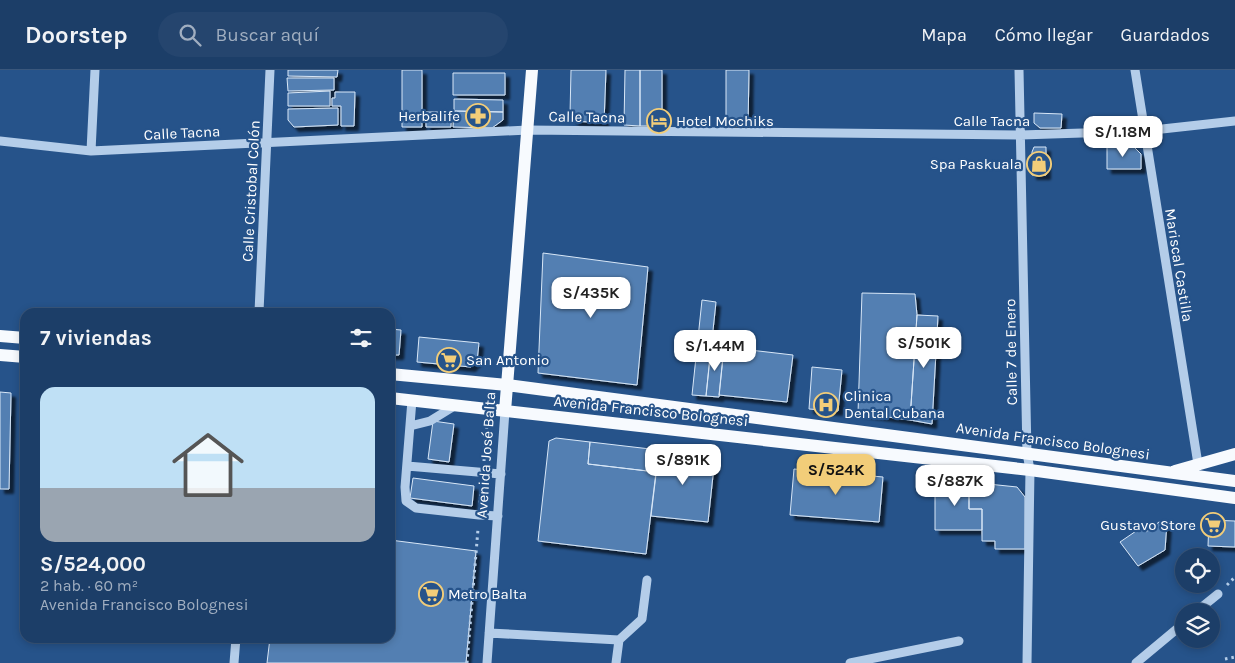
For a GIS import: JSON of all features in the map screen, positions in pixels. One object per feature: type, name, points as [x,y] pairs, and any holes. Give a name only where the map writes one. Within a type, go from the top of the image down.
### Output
[{"type":"main road","name":"Avenida José Balta","points":[[505,411],[532,70]]},
{"type":"main road","points":[[0,336],[20,338]]},
{"type":"main road","points":[[0,355],[20,357]]},
{"type":"main road","name":"Avenida Francisco Bolognesi","points":[[395,374],[507,385],[1235,481]]},
{"type":"main road","name":"Avenida Francisco Bolognesi","points":[[395,398],[1030,470],[1235,498]]},
{"type":"main road","points":[[1135,484],[1235,454]]},
{"type":"street","points":[[91,151],[95,70]]},
{"type":"street","name":"Calle Cristobal Colón","points":[[259,308],[270,70]]},
{"type":"street","name":"Calle 7 de Enero","points":[[1019,70],[1027,453],[1030,470],[1027,663]]},
{"type":"street","name":"Mariscal Castilla","points":[[1135,70],[1198,464]]},
{"type":"street","name":"Calle Tacna","points":[[0,140],[91,151],[528,130],[1021,135],[1144,131],[1235,121]]},
{"type":"street","points":[[412,400],[405,488],[406,501],[416,508],[498,516]]},
{"type":"street","points":[[410,426],[430,421],[456,405]]},
{"type":"street","name":"Avenida José Balta","points":[[486,663],[505,411]]},
{"type":"street","points":[[407,466],[501,474]]},
{"type":"street","points":[[616,663],[619,640],[642,619],[647,580]]},
{"type":"street","points":[[1207,603],[1218,594]]},
{"type":"street","points":[[1136,663],[1175,630]]},
{"type":"street","points":[[489,633],[619,640]]},
{"type":"street","points":[[850,663],[959,641]]},
{"type":"street","points":[[234,663],[236,643]]},
{"type":"path","points":[[1225,659],[1235,657]]},
{"type":"building","points":[[288,70],[338,70],[337,77],[288,76]]},
{"type":"building","points":[[402,70],[422,70],[422,127],[402,127]]},
{"type":"building","points":[[571,70],[606,70],[604,123],[574,121],[570,115]]},
{"type":"building","points":[[625,70],[640,70],[640,126],[624,125]]},
{"type":"building","points":[[640,70],[662,70],[662,126],[640,126]]},
{"type":"building","points":[[726,70],[749,70],[748,126],[726,126]]},
{"type":"building","points":[[453,73],[505,73],[505,95],[453,95]]},
{"type":"building","points":[[287,78],[334,78],[334,90],[288,91]]},
{"type":"building","points":[[330,91],[330,106],[288,106],[288,93]]},
{"type":"building","points":[[335,92],[355,92],[354,126],[341,126],[341,106],[332,106],[332,98],[335,98]]},
{"type":"building","points":[[454,99],[503,100],[503,112],[454,111]]},
{"type":"building","points":[[338,108],[338,125],[294,127],[288,120],[288,109]]},
{"type":"building","name":"Herbalife","points":[[454,111],[503,112],[503,120],[492,128],[453,127]]},
{"type":"building","points":[[426,112],[451,112],[451,127],[426,127]]},
{"type":"building","points":[[1034,113],[1062,114],[1061,128],[1040,128],[1034,123]]},
{"type":"building","points":[[1107,146],[1133,146],[1141,154],[1141,169],[1107,169]]},
{"type":"building","name":"Spa Paskuala","points":[[1034,147],[1046,147],[1046,175],[1032,175],[1032,152]]},
{"type":"building","points":[[543,253],[648,267],[637,385],[538,373]]},
{"type":"building","points":[[862,293],[915,294],[917,315],[910,420],[858,413]]},
{"type":"building","points":[[702,300],[716,302],[706,396],[692,395]]},
{"type":"building","points":[[917,315],[938,316],[932,424],[910,420]]},
{"type":"building","points":[[395,329],[401,330],[399,355],[395,355]]},
{"type":"building","points":[[419,337],[479,343],[477,361],[471,367],[417,362]]},
{"type":"building","points":[[711,346],[724,347],[719,397],[706,396]]},
{"type":"building","points":[[724,347],[793,355],[787,402],[719,395]]},
{"type":"building","points":[[812,367],[842,370],[838,411],[809,409]]},
{"type":"building","points":[[0,392],[11,393],[9,489],[0,489]]},
{"type":"building","points":[[433,421],[454,424],[449,462],[428,459]]},
{"type":"building","points":[[556,438],[590,442],[588,464],[656,472],[646,554],[538,541],[549,441]]},
{"type":"building","points":[[590,442],[659,450],[656,472],[588,464]]},
{"type":"building","points":[[659,450],[715,457],[708,522],[651,516]]},
{"type":"building","points":[[794,469],[883,477],[879,522],[790,515]]},
{"type":"building","points":[[413,478],[474,486],[472,506],[410,498]]},
{"type":"building","points":[[935,478],[969,482],[969,509],[982,509],[982,530],[935,530]]},
{"type":"building","points":[[969,482],[1017,487],[1025,497],[1025,549],[995,549],[995,541],[982,541],[982,509],[969,509]]},
{"type":"building","points":[[1209,520],[1235,521],[1235,547],[1208,546]]},
{"type":"building","points":[[1159,522],[1167,522],[1165,550],[1138,566],[1120,542],[1142,527],[1146,532]]},
{"type":"building","name":"Metro Balta","points":[[395,541],[476,551],[466,663],[267,663],[269,643],[395,643]]},
{"type":"place","name":"Herbalife","points":[[478,116]]},
{"type":"place","name":"Hotel Mochiks","points":[[659,121]]},
{"type":"place","name":"Spa Paskuala","points":[[1039,164]]},
{"type":"place","name":"San Antonio","points":[[449,360]]},
{"type":"place","name":"Clinica Dental Cubana","points":[[826,405]]},
{"type":"place","name":"Gustavo Store","points":[[1213,525]]},
{"type":"place","name":"Metro Balta","points":[[431,594]]}]
